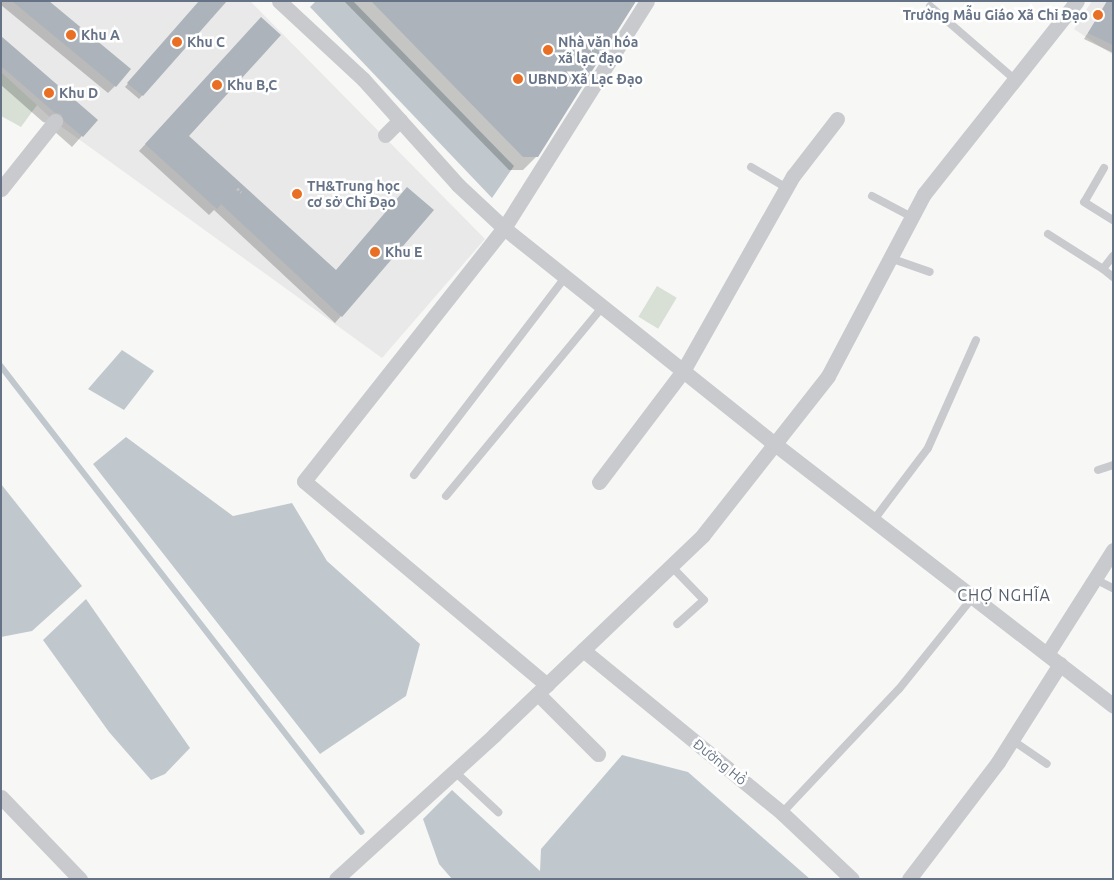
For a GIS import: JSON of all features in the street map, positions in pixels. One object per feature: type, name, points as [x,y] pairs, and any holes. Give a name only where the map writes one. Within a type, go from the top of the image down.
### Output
[{"type":"street","points":[[598,754],[542,689],[304,480],[504,228],[647,1]]},
{"type":"street","points":[[336,879],[542,689],[702,535],[776,445],[828,376],[924,194],[1013,78],[1077,1]]},
{"type":"street","points":[[282,2],[363,79],[458,185],[504,228],[873,521],[1113,704]]},
{"type":"street","points":[[599,482],[683,371],[787,188],[837,119]]},
{"type":"street","points":[[385,135],[400,120]]},
{"type":"street","points":[[1,188],[55,122]]},
{"type":"street","points":[[1047,654],[1113,550]]},
{"type":"street","name":"Đường Hồ","points":[[583,650],[782,813],[852,879]]},
{"type":"street","points":[[909,879],[1012,740],[1060,664]]},
{"type":"street","points":[[1,797],[80,879]]},
{"type":"lane","points":[[930,6],[1013,78]]},
{"type":"lane","points":[[751,167],[787,188]]},
{"type":"lane","points":[[1104,168],[1084,202],[1113,220]]},
{"type":"lane","points":[[872,196],[912,217]]},
{"type":"lane","points":[[1048,234],[1113,276]]},
{"type":"lane","points":[[1103,269],[1113,256]]},
{"type":"lane","points":[[890,258],[930,272]]},
{"type":"lane","points":[[414,475],[566,276]]},
{"type":"lane","points":[[446,496],[602,306]]},
{"type":"lane","points":[[873,521],[928,448],[976,340]]},
{"type":"lane","points":[[1098,470],[1113,464]]},
{"type":"lane","points":[[671,566],[704,600],[676,624]]},
{"type":"lane","points":[[1095,578],[1113,588]]},
{"type":"lane","points":[[782,813],[899,690],[972,596]]},
{"type":"lane","points":[[1012,740],[1047,764]]},
{"type":"lane","points":[[454,770],[498,812]]},
{"type":"path","points":[[237,188],[241,192]]},
{"type":"shaded area","name":"TH&Trung học cơ sở Chỉ Đạo","points":[[1,1],[250,1],[485,239],[382,358],[55,122],[1,72]]},
{"type":"shaded area","points":[[316,1],[353,1],[514,166],[492,198],[310,7]]},
{"type":"shaded area","name":"Trường Mẫu Giáo Xã Chỉ Đạo","points":[[1092,1],[1113,1],[1113,55],[1074,29]]},
{"type":"shaded area","points":[[1,72],[37,105],[21,127],[1,116]]},
{"type":"shaded area","points":[[657,286],[677,298],[658,329],[638,317]]},
{"type":"shaded area","points":[[122,350],[154,371],[124,410],[88,389]]},
{"type":"shaded area","points":[[126,437],[233,516],[292,503],[327,561],[420,644],[406,696],[320,754],[93,464]]},
{"type":"shaded area","points":[[1,484],[82,586],[32,631],[1,637]]},
{"type":"shaded area","points":[[86,599],[190,748],[165,774],[151,780],[109,732],[43,640]]},
{"type":"shaded area","points":[[622,755],[688,772],[810,879],[452,879],[439,864],[423,819],[452,790],[540,871],[541,849]]},
{"type":"building","name":"Khu A","points":[[12,1],[49,1],[131,69],[116,87]]},
{"type":"building","name":"Khu C","points":[[199,1],[227,1],[143,96],[127,83]]},
{"type":"building","name":"UBND Xã Lạc Đạo","points":[[371,1],[636,1],[538,157],[523,157]]},
{"type":"building","points":[[1107,1],[1113,1],[1113,45],[1088,33]]},
{"type":"building","points":[[261,17],[281,35],[189,136],[336,270],[407,187],[434,210],[342,317],[221,204],[217,209],[145,144]]},
{"type":"building","name":"Khu D","points":[[1,36],[98,120],[83,137],[64,121],[61,114],[54,112],[1,66]]},
{"type":"waterway","points":[[1,366],[362,832]]},
{"type":"place","name":"Trường Mẫu Giáo Xã Chỉ Đạo","points":[[1098,15]]},
{"type":"place","name":"Khu A","points":[[71,35]]},
{"type":"place","name":"Khu C","points":[[177,42]]},
{"type":"place","name":"Nhà văn hóa xã lạc đạo","points":[[548,50]]},
{"type":"place","name":"UBND Xã Lạc Đạo","points":[[518,79]]},
{"type":"place","name":"Khu B,C","points":[[217,85]]},
{"type":"place","name":"Khu D","points":[[49,93]]},
{"type":"place","name":"TH&Trung học cơ sở Chỉ Đạo","points":[[297,194]]},
{"type":"place","name":"Khu E","points":[[375,252]]},
{"type":"district","name":"CHỢ NGHĨA","points":[[1004,595]]}]
